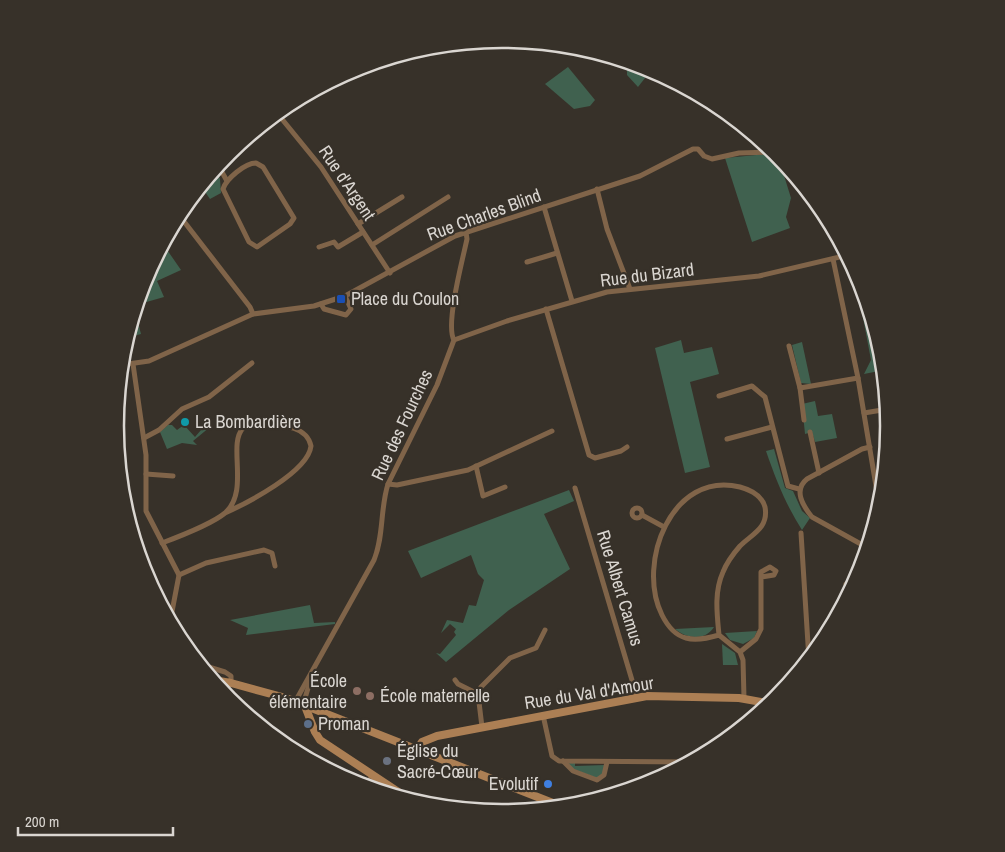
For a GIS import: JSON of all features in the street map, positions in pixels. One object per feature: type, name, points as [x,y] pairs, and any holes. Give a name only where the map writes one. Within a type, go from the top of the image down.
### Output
[{"type":"street","name":"Rue d'Argent","points":[[282,119],[321,167],[390,273]]},
{"type":"street","name":"Rue Charles Blind","points":[[129,364],[149,361],[253,314],[321,304],[345,296],[390,273],[438,244],[466,232],[640,176],[693,149],[698,149],[704,156],[712,159],[739,153],[764,152]]},
{"type":"street","points":[[249,164],[260,164],[292,213],[292,222],[261,246],[251,245],[224,192],[224,186],[228,180],[249,164]]},
{"type":"street","points":[[222,171],[228,180]]},
{"type":"street","points":[[597,189],[607,229],[630,289]]},
{"type":"street","points":[[358,224],[402,197]]},
{"type":"street","points":[[372,245],[448,197]]},
{"type":"street","points":[[544,207],[572,301]]},
{"type":"street","points":[[184,223],[250,307],[253,314]]},
{"type":"street","points":[[319,247],[332,242],[338,247],[363,232]]},
{"type":"street","name":"Rue des Fourches","points":[[295,702],[312,675],[376,557],[388,484],[437,385],[454,340],[451,336],[453,310],[466,232]]},
{"type":"street","points":[[527,262],[558,253]]},
{"type":"street","name":"Rue du Bizard","points":[[454,340],[572,301],[630,289],[759,276],[841,257]]},
{"type":"street","points":[[833,259],[858,378],[876,486]]},
{"type":"street","points":[[321,304],[324,308],[346,315],[350,309],[345,296]]},
{"type":"street","points":[[546,309],[589,455],[595,458],[621,451],[627,447]]},
{"type":"street","points":[[790,346],[800,388],[804,420]]},
{"type":"street","points":[[144,438],[159,430],[182,409],[208,397],[252,363]]},
{"type":"street","points":[[133,364],[144,438],[146,512],[179,575],[172,610]]},
{"type":"street","points":[[800,388],[858,378]]},
{"type":"street","points":[[719,396],[752,386],[765,397],[788,486],[799,489]]},
{"type":"street","points":[[864,413],[880,410]]},
{"type":"street","points":[[162,543],[225,513],[264,494],[306,458],[310,446],[305,435],[297,429],[266,421],[251,424],[242,431],[236,445],[238,487],[225,513]]},
{"type":"street","points":[[726,439],[772,427]]},
{"type":"street","points":[[388,484],[420,480],[476,466],[552,431]]},
{"type":"street","points":[[810,432],[819,472]]},
{"type":"street","points":[[862,545],[812,517],[800,498],[799,489],[802,483],[819,472],[862,449],[870,447]]},
{"type":"street","points":[[476,466],[483,496],[505,487]]},
{"type":"street","points":[[146,474],[173,476]]},
{"type":"street","points":[[719,635],[702,639],[686,638],[673,631],[663,617],[657,602],[652,576],[654,554],[664,527],[682,505],[709,488],[722,486],[742,487],[758,495],[763,502],[765,518],[760,530],[734,553],[720,581],[717,606],[719,635],[740,652],[743,660],[744,698]]},
{"type":"street","name":"Rue Albert Camus","points":[[575,488],[637,697]]},
{"type":"street","points":[[642,515],[664,527]]},
{"type":"street","points":[[801,533],[808,648]]},
{"type":"street","points":[[179,575],[206,563],[264,550],[272,553],[275,566]]},
{"type":"street","points":[[740,652],[756,639],[761,630],[760,577]]},
{"type":"street","points":[[482,727],[478,694],[484,683],[510,658],[536,648],[545,630]]},
{"type":"street","points":[[212,668],[229,674],[231,683]]},
{"type":"street","name":"Rue des Fourches","points":[[304,705],[312,675]]},
{"type":"street","points":[[455,680],[458,684],[478,694]]},
{"type":"street","points":[[223,682],[304,705],[549,801]]},
{"type":"street","name":"Rue du Val d'Amour","points":[[417,749],[419,744],[430,738],[637,697],[744,698],[762,702]]},
{"type":"street","points":[[304,705],[320,740],[392,788]]},
{"type":"street","points":[[543,715],[552,756],[563,761],[573,771],[597,780],[604,775],[607,762]]},
{"type":"street","points":[[563,761],[676,762]]},
{"type":"street","points":[[370,780],[373,775]]},
{"type":"green space","points":[[568,67],[595,100],[590,106],[574,109],[545,84]]},
{"type":"green space","points":[[627,69],[647,76],[638,87],[627,75]]},
{"type":"green space","points":[[766,154],[783,172],[791,198],[786,217],[790,228],[752,242],[725,158]]},
{"type":"green space","points":[[219,175],[221,193],[210,199],[205,192]]},
{"type":"green space","points":[[168,251],[181,270],[157,281],[164,297],[145,303]]},
{"type":"green space","points":[[860,301],[874,352],[877,371],[864,374],[871,360]]},
{"type":"green space","points":[[138,324],[141,334],[135,336]]},
{"type":"green space","points":[[681,340],[684,353],[712,347],[719,374],[690,382],[710,467],[685,473],[655,348]]},
{"type":"green space","points":[[802,342],[811,384],[801,383],[792,345]]},
{"type":"green space","points":[[815,401],[818,416],[832,414],[837,438],[815,442],[812,432],[805,434],[802,404]]},
{"type":"green space","points":[[207,423],[210,427],[193,441],[197,445],[182,443],[167,449],[160,432],[168,425],[172,425],[177,430],[184,425],[195,437]]},
{"type":"green space","points":[[774,449],[785,488],[793,491],[802,511],[810,518],[802,530],[782,492],[766,451]]},
{"type":"green space","points":[[569,490],[574,501],[544,514],[570,569],[509,610],[446,662],[436,653],[440,654],[456,635],[454,632],[456,629],[450,624],[441,633],[447,620],[463,623],[469,605],[476,606],[484,580],[478,574],[471,555],[421,578],[408,551]]},
{"type":"green space","points":[[310,605],[314,623],[335,622],[335,624],[246,635],[248,628],[230,620]]},
{"type":"green space","points":[[714,627],[706,635],[696,637],[685,635],[675,629]]},
{"type":"green space","points":[[757,631],[754,638],[743,644],[730,640],[725,633]]},
{"type":"green space","points":[[722,644],[735,653],[738,665],[723,665]]},
{"type":"green space","points":[[567,763],[575,763],[575,766],[605,765],[604,773],[597,778],[573,769]]},
{"type":"place","name":"Place du Coulon","points":[[341,299]]},
{"type":"place","name":"La Bombardière","points":[[185,422]]},
{"type":"place","name":"École élémentaire","points":[[357,691]]},
{"type":"place","name":"École maternelle","points":[[370,696]]},
{"type":"place","name":"Proman","points":[[308,724]]},
{"type":"place","name":"Église du Sacré-Cœur","points":[[387,761]]},
{"type":"place","name":"Evolutif","points":[[548,784]]}]
